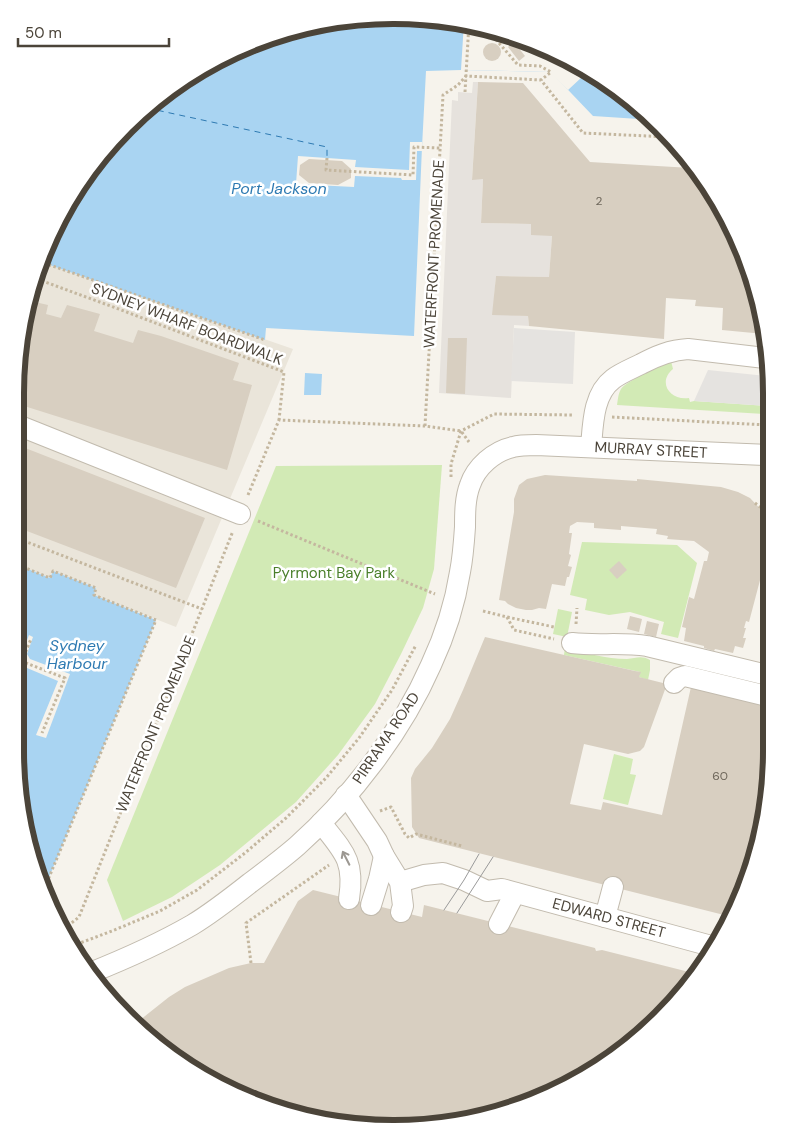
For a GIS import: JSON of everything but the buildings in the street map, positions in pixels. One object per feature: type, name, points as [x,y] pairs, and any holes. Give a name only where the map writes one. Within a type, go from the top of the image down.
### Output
[{"type":"street","points":[[591,447],[597,404],[603,390],[614,378],[670,351],[688,348],[761,357]]},
{"type":"street","points":[[24,428],[240,514]]},
{"type":"street","name":"MURRAY STREET","points":[[536,445],[763,455]]},
{"type":"street","name":"PIRRAMA ROAD","points":[[96,970],[155,945],[193,924],[229,899],[298,846],[322,823],[346,795],[375,760],[397,727],[431,665],[454,601],[462,560],[467,498],[474,477],[486,461],[503,449],[514,446],[536,445]]},
{"type":"street","points":[[565,642],[588,645],[632,644],[763,674]]},
{"type":"street","points":[[674,683],[679,678],[685,676],[763,695]]},
{"type":"street","points":[[346,795],[377,841],[400,882],[403,906],[401,912]]},
{"type":"street","points":[[322,823],[350,865],[349,899]]},
{"type":"street","points":[[372,905],[384,856]]},
{"type":"street","name":"EDWARD STREET","points":[[400,882],[424,875],[443,873],[487,891],[509,891],[707,946]]},
{"type":"street","points":[[605,917],[613,887]]},
{"type":"street","points":[[499,924],[509,891]]},
{"type":"path","points":[[465,92],[469,32]]},
{"type":"path","points":[[466,76],[541,80],[551,72],[540,66],[518,65],[494,38]]},
{"type":"path","name":"WATERFRONT PROMENADE","points":[[424,426],[443,95],[458,85],[466,76]]},
{"type":"path","points":[[541,80],[583,133],[659,136]]},
{"type":"path","points":[[327,158],[326,170],[413,175],[414,146],[440,148]]},
{"type":"path","points":[[47,264],[265,340]]},
{"type":"path","name":"SYDNEY WHARF BOARDWALK","points":[[41,280],[284,372],[279,420]]},
{"type":"path","points":[[279,420],[424,426],[461,431],[469,442]]},
{"type":"path","name":"WATERFRONT PROMENADE","points":[[68,926],[79,917],[279,420]]},
{"type":"path","points":[[451,480],[451,464],[461,431]]},
{"type":"path","points":[[755,503],[763,508]]},
{"type":"path","points":[[240,514],[454,601]]},
{"type":"path","points":[[24,541],[202,609]]},
{"type":"path","points":[[24,567],[50,578],[53,571],[96,588],[94,595],[156,620],[48,881]]},
{"type":"path","points":[[433,602],[436,594]]},
{"type":"path","points":[[483,610],[554,627]]},
{"type":"path","points":[[507,617],[514,630],[565,642]]},
{"type":"path","points":[[24,654],[31,639]]},
{"type":"path","points":[[78,944],[160,911],[197,890],[286,818],[326,778],[359,738],[392,690],[417,643]]},
{"type":"path","points":[[24,664],[65,678],[42,733]]},
{"type":"path","points":[[377,814],[380,810],[391,807],[409,838],[416,834],[462,846]]},
{"type":"path","points":[[250,963],[246,923],[332,863]]},
{"type":"shaded area","points":[[473,82],[478,82],[472,179],[483,179],[481,223],[531,224],[552,236],[549,277],[496,276],[493,314],[528,316],[529,326],[514,325],[511,398],[439,393],[452,100],[458,101],[458,92],[472,93]]},
{"type":"shaded area","points":[[47,264],[293,349],[176,627],[94,595],[96,588],[53,571],[50,578],[24,567],[25,369],[31,321],[36,298]]},
{"type":"shaded area","points":[[514,328],[575,332],[573,384],[511,381]]},
{"type":"shaded area","points":[[708,370],[762,376],[763,406],[694,401]]},
{"type":"green space","points":[[671,361],[673,369],[668,374],[666,385],[671,394],[676,397],[689,398],[690,402],[763,406],[763,414],[617,405],[621,389],[636,378]]},
{"type":"green space","name":"Pyrmont Bay Park","points":[[442,465],[434,569],[423,608],[375,704],[338,755],[296,802],[220,865],[172,897],[123,921],[107,880],[276,466]]},
{"type":"green space","points":[[582,542],[677,545],[697,563],[678,638],[661,634],[664,622],[630,612],[609,615],[585,610],[587,599],[570,595]]},
{"type":"green space","points":[[558,609],[572,612],[567,637],[553,634]]},
{"type":"green space","points":[[565,647],[611,658],[647,658],[650,660],[648,680],[639,677],[640,672],[564,655]]},
{"type":"green space","points":[[614,754],[633,759],[630,774],[636,775],[628,805],[603,799]]},
{"type":"water","name":"Port Jackson","points":[[394,24],[442,27],[489,36],[512,43],[557,62],[599,86],[619,100],[641,119],[593,116],[551,72],[426,71],[414,336],[266,328],[265,340],[47,264],[73,209],[100,168],[132,132],[168,100],[209,73],[275,43],[321,31],[345,27]]},
{"type":"water","points":[[305,373],[322,374],[321,395],[304,395]]},
{"type":"water","name":"Sydney Harbour","points":[[24,567],[50,578],[53,571],[96,588],[94,595],[156,620],[48,881],[36,846],[31,823],[25,775]]},
{"type":"pier","points":[[463,31],[489,36],[535,52],[578,73],[582,77],[568,90],[550,72],[461,70]]},
{"type":"pier","points":[[410,142],[422,142],[422,151],[417,151],[416,180],[355,176],[354,187],[296,184],[298,156],[356,160],[355,167],[409,170]]},
{"type":"pier","points":[[29,635],[33,637],[27,654],[30,659],[70,674],[46,738],[36,735],[58,681],[27,668],[24,670],[24,648]]},
{"type":"ferry route","points":[[157,110],[327,147],[327,158]]},
{"type":"tram line","points":[[444,910],[479,854]]},
{"type":"tram line","points":[[457,913],[493,857]]}]
